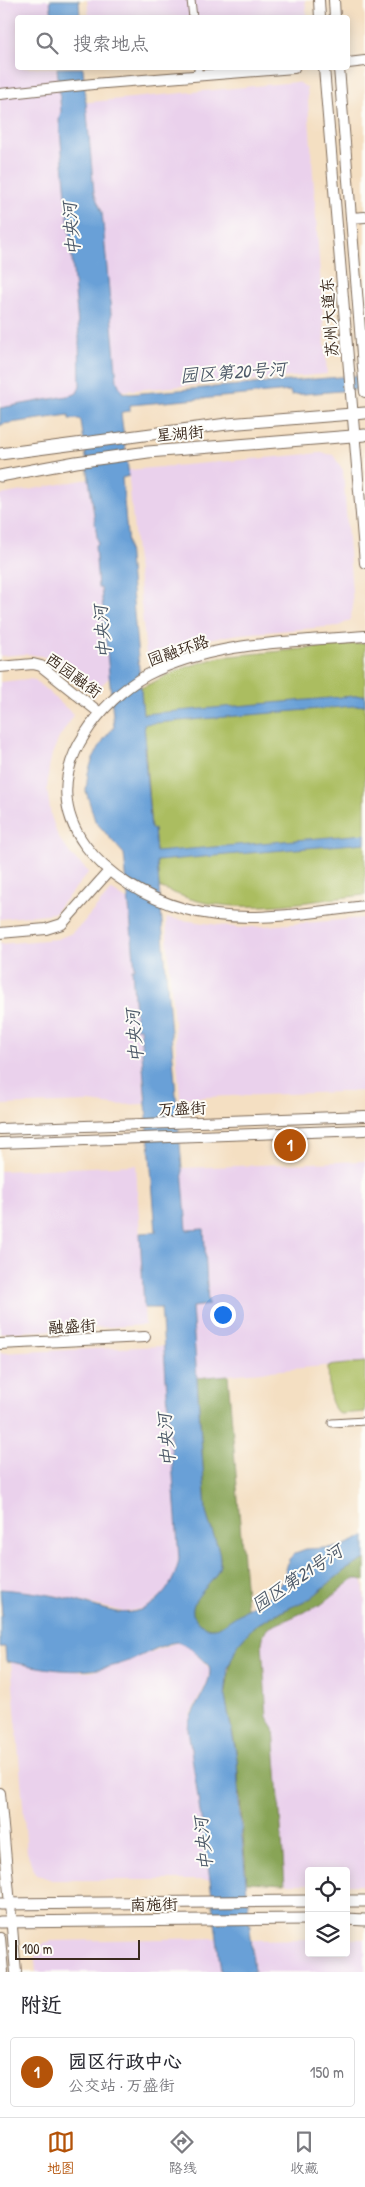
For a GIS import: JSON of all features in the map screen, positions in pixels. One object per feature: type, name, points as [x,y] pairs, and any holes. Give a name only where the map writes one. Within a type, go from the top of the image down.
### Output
[{"type":"main road","points":[[319,0],[320,15]]},
{"type":"main road","points":[[334,0],[335,15]]},
{"type":"main road","points":[[350,63],[365,61]]},
{"type":"main road","points":[[0,94],[198,71],[230,70]]},
{"type":"main road","name":"苏州大道东","points":[[324,70],[350,396],[352,414],[359,435],[365,563]]},
{"type":"main road","name":"苏州大道东","points":[[339,70],[365,392]]},
{"type":"main road","points":[[352,218],[365,217]]},
{"type":"main road","name":"星湖街","points":[[0,454],[227,424],[365,413]]},
{"type":"main road","name":"星湖街","points":[[0,476],[132,454],[359,435]]},
{"type":"main road","name":"园融环路","points":[[365,636],[232,649],[192,658],[146,676],[100,713],[88,728],[72,755],[66,775],[68,813],[76,833],[85,846],[113,874],[143,893],[195,912],[242,916],[265,916],[365,906]]},
{"type":"main road","name":"西园融街","points":[[0,667],[33,664],[41,666],[100,713]]},
{"type":"main road","points":[[0,933],[46,929],[62,924],[113,874]]},
{"type":"main road","name":"万盛街","points":[[0,1129],[365,1116]]},
{"type":"main road","name":"万盛街","points":[[0,1143],[365,1130]]},
{"type":"main road","name":"融盛街","points":[[0,1344],[145,1337]]},
{"type":"main road","points":[[0,1793],[6,1922],[16,1972]]},
{"type":"main road","name":"南施街","points":[[5,1904],[305,1901]]},
{"type":"main road","points":[[350,1902],[365,1902]]},
{"type":"main road","name":"南施街","points":[[6,1922],[305,1919]]},
{"type":"main road","points":[[350,1920],[365,1920]]},
{"type":"main road","points":[[0,1938],[3,1972]]},
{"type":"street","points":[[191,0],[193,15]]},
{"type":"street","points":[[332,1423],[365,1421]]},
{"type":"shaded area","points":[[0,0],[50,0],[52,15],[15,15],[15,70],[57,70],[60,105],[296,82],[307,88],[327,374],[73,395],[0,408]]},
{"type":"shaded area","points":[[87,0],[305,0],[307,15],[89,15]]},
{"type":"shaded area","points":[[321,453],[333,455],[343,470],[353,607],[350,620],[339,626],[240,634],[192,641],[146,655],[128,470]]},
{"type":"shaded area","points":[[89,479],[98,544],[95,545],[98,588],[101,588],[110,677],[93,693],[49,659],[42,656],[26,654],[0,656],[0,495]]},
{"type":"shaded area","points":[[35,680],[74,715],[59,738],[52,754],[47,789],[51,816],[58,837],[72,856],[89,872],[54,913],[0,919],[0,682]]},
{"type":"shaded area","points":[[111,890],[128,901],[135,969],[132,970],[136,1028],[140,1028],[145,1104],[113,1105],[89,1102],[0,1105],[0,944],[57,939],[70,934],[81,925]]},
{"type":"shaded area","points":[[167,918],[241,928],[365,918],[365,1091],[180,1098]]},
{"type":"shaded area","points":[[365,1161],[365,1362],[197,1378],[192,1306],[208,1305],[204,1230],[187,1230],[182,1168]]},
{"type":"shaded area","points":[[136,1165],[145,1325],[0,1333],[0,1171]]},
{"type":"shaded area","points":[[164,1346],[179,1556],[176,1573],[166,1592],[146,1608],[124,1612],[54,1595],[0,1589],[0,1353]]},
{"type":"shaded area","points":[[353,1579],[361,1579],[363,1581],[365,1604],[365,1885],[350,1885],[350,1867],[305,1867],[305,1884],[285,1884],[274,1728],[267,1717],[262,1638],[268,1628],[322,1604]]},
{"type":"shaded area","points":[[177,1642],[192,1649],[210,1669],[207,1683],[191,1713],[188,1729],[210,1880],[52,1880],[38,1875],[33,1869],[27,1852],[11,1662],[59,1670],[90,1672],[123,1663]]},
{"type":"shaded area","points":[[217,1938],[221,1972],[36,1972],[35,1961],[39,1947],[51,1941]]},
{"type":"shaded area","points":[[305,1939],[305,1957],[350,1957],[350,1939],[365,1939],[365,1972],[254,1972],[252,1940]]},
{"type":"green space","points":[[365,643],[365,895],[266,906],[246,906],[201,902],[159,887],[154,830],[151,830],[141,688],[183,668],[220,657]]},
{"type":"green space","points":[[365,1362],[365,1412],[340,1414],[331,1399],[328,1366]]},
{"type":"green space","points":[[228,1375],[247,1609],[225,1624],[213,1628],[201,1624],[195,1618],[192,1611],[196,1599],[214,1577],[220,1564],[219,1551],[206,1511],[197,1378]]},
{"type":"green space","points":[[365,1559],[365,1581],[353,1579],[322,1604],[268,1628],[264,1633],[262,1643],[267,1717],[274,1728],[285,1884],[247,1882],[236,1750],[225,1697],[231,1660],[238,1644],[254,1626],[311,1598],[344,1571]]},
{"type":"water","points":[[50,0],[79,0],[80,15],[52,15]]},
{"type":"water","points":[[57,70],[83,70],[94,193],[102,212],[117,381],[122,392],[129,394],[365,375],[365,389],[291,395],[290,391],[130,405],[130,411],[122,412],[121,414],[129,476],[122,478],[143,714],[365,695],[365,705],[144,724],[146,747],[144,747],[151,829],[154,829],[156,852],[365,834],[365,843],[157,861],[187,1230],[204,1229],[208,1305],[192,1307],[206,1511],[220,1555],[219,1568],[195,1602],[193,1614],[207,1628],[219,1627],[275,1591],[283,1580],[289,1559],[295,1553],[306,1549],[340,1547],[365,1536],[365,1559],[344,1571],[311,1598],[254,1626],[238,1644],[228,1668],[225,1697],[237,1758],[239,1803],[254,1972],[221,1972],[188,1729],[189,1721],[208,1680],[209,1666],[189,1647],[177,1642],[164,1645],[123,1663],[93,1670],[79,1671],[50,1669],[6,1661],[5,1647],[0,1647],[0,1615],[2,1615],[0,1589],[51,1595],[110,1611],[128,1612],[150,1606],[166,1591],[172,1581],[179,1559],[161,1308],[144,1308],[140,1233],[156,1232],[140,1028],[136,1028],[132,969],[135,969],[124,854],[95,821],[86,791],[88,773],[93,758],[104,739],[114,727],[101,588],[98,588],[95,545],[98,544],[81,421],[79,419],[69,419],[69,415],[3,424],[0,426],[0,408],[73,395],[77,393],[80,386],[79,335],[59,120],[61,111]]},
{"type":"place","name":"园区行政中心","points":[[290,1145]]},
{"type":"water label","name":"中央河","points":[[71,229]]},
{"type":"water label","name":"园区第20号河","points":[[233,372]]},
{"type":"water label","name":"中央河","points":[[102,632]]},
{"type":"water label","name":"中央河","points":[[134,1036]]},
{"type":"water label","name":"中央河","points":[[166,1440]]},
{"type":"water label","name":"园区第21号河","points":[[297,1578]]},
{"type":"water label","name":"中央河","points":[[203,1844]]}]
